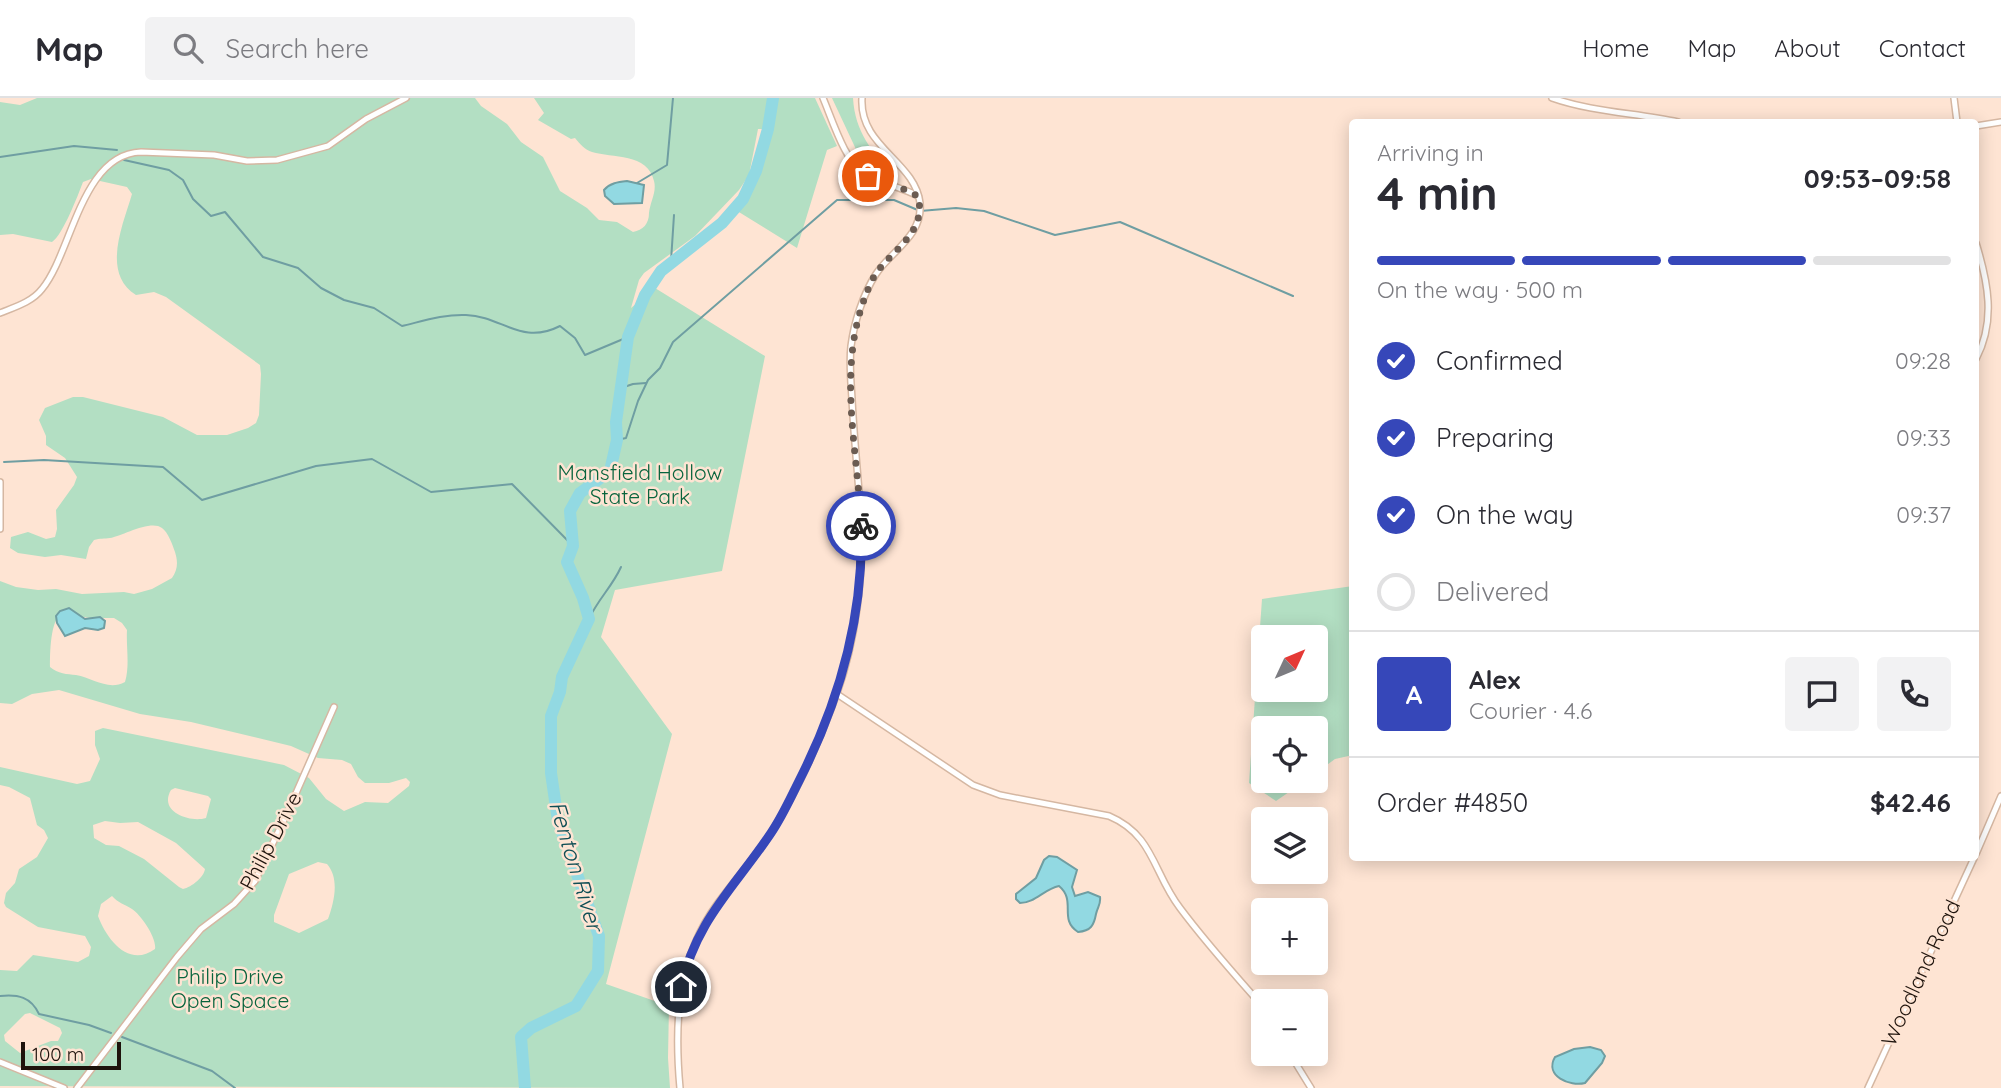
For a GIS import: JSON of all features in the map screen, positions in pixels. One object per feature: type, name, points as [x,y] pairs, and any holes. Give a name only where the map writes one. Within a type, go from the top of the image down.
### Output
[{"type":"street","points":[[0,313],[28,300],[43,288],[77,212],[100,175],[119,156],[141,152],[214,155],[247,162],[277,160],[328,146],[366,119],[406,98]]},
{"type":"street","points":[[823,98],[856,168],[868,176],[918,196]]},
{"type":"street","points":[[680,1088],[676,1023],[687,962],[696,939],[717,904],[773,831],[813,756],[837,694],[849,646],[862,557],[854,447],[851,345],[865,298],[876,273],[901,247],[915,227],[920,211],[918,196],[909,177],[870,133],[862,112],[862,98]]},
{"type":"street","points":[[1552,98],[1577,107],[1658,119]]},
{"type":"street","points":[[1954,98],[1957,119]]},
{"type":"street","points":[[1979,126],[2001,122]]},
{"type":"street","points":[[1979,253],[1985,274],[1989,315],[1979,353]]},
{"type":"street","points":[[0,482],[0,529]]},
{"type":"street","points":[[837,694],[973,785],[1000,795],[1109,816],[1124,822],[1145,843],[1168,890],[1183,913],[1251,993]]},
{"type":"street","name":"Philip Drive","points":[[77,1088],[201,929],[234,905],[255,881],[334,706]]},
{"type":"street","name":"Woodland Road","points":[[1979,847],[2001,796]]},
{"type":"street","name":"Woodland Road","points":[[1868,1088],[1973,861]]},
{"type":"street","points":[[0,1062],[64,1088]]},
{"type":"street","points":[[1297,1066],[1311,1088]]},
{"type":"green space","points":[[37,98],[475,98],[481,106],[507,124],[521,142],[543,157],[560,191],[587,208],[599,220],[617,222],[633,232],[642,228],[648,220],[655,189],[650,172],[637,161],[589,151],[575,138],[571,139],[538,120],[544,113],[534,98],[815,98],[837,146],[827,150],[797,248],[734,209],[751,181],[761,151],[767,129],[758,129],[749,175],[739,190],[695,236],[644,273],[639,280],[631,308],[655,288],[765,356],[722,571],[615,590],[601,637],[672,734],[606,984],[669,1006],[670,1088],[0,1086],[0,970],[17,971],[33,955],[78,962],[89,956],[91,947],[85,936],[38,927],[6,907],[6,893],[15,883],[19,869],[37,857],[48,838],[44,830],[37,825],[30,798],[0,785],[0,767],[77,784],[90,781],[100,759],[95,745],[95,731],[103,728],[284,765],[309,778],[326,799],[344,811],[365,802],[388,803],[409,786],[410,782],[406,778],[389,783],[365,783],[351,764],[342,760],[318,758],[291,746],[191,722],[140,714],[59,690],[32,694],[12,704],[0,703],[0,581],[16,587],[38,590],[56,589],[82,594],[134,594],[152,589],[172,578],[177,565],[170,539],[162,528],[151,525],[115,537],[94,540],[86,559],[61,555],[45,557],[18,553],[10,548],[11,537],[28,532],[46,539],[55,537],[56,510],[77,477],[65,458],[46,445],[46,436],[39,420],[45,408],[73,397],[83,397],[163,417],[197,435],[227,435],[256,423],[259,415],[261,374],[260,365],[166,297],[154,292],[136,295],[125,286],[117,262],[120,234],[132,194],[127,187],[91,179],[83,182],[65,223],[52,242],[13,234],[0,235],[0,102],[20,105]],"holes":[[[62,613],[90,618],[114,618],[122,623],[127,630],[128,663],[125,682],[107,685],[50,667],[52,638],[58,617]],[[175,788],[211,799],[206,818],[192,819],[172,810],[168,798],[171,790]],[[105,821],[138,822],[176,843],[205,869],[197,881],[183,889],[144,859],[119,846],[106,845],[94,838],[93,825]],[[318,862],[327,864],[335,884],[328,919],[299,933],[274,922],[289,874]],[[112,896],[140,916],[151,933],[155,949],[136,955],[120,949],[107,934],[98,916],[101,904]],[[30,1013],[60,1028],[62,1033],[58,1041],[51,1041],[20,1053],[5,1041],[4,1035],[25,1014]]]},
{"type":"green space","points":[[832,98],[853,98],[857,121],[866,141],[894,176],[871,169],[861,160]]},
{"type":"green space","points":[[1349,587],[1349,756],[1335,759],[1328,764],[1328,716],[1254,716],[1255,702],[1328,702],[1328,625],[1260,625],[1262,599]]},
{"type":"green space","points":[[1264,793],[1288,793],[1276,801]]},
{"type":"water","points":[[627,181],[644,185],[642,203],[614,204],[605,196],[604,190],[609,186]]},
{"type":"water","points":[[69,608],[85,619],[100,617],[105,621],[104,628],[85,628],[65,636],[56,616],[60,611]]},
{"type":"water","points":[[1049,856],[1057,857],[1077,870],[1072,887],[1075,896],[1088,892],[1100,897],[1094,921],[1086,930],[1078,932],[1072,927],[1067,898],[1059,886],[1025,902],[1020,903],[1016,899],[1016,894],[1036,878],[1044,860]]},
{"type":"water","points":[[1590,1047],[1601,1050],[1605,1056],[1585,1083],[1566,1082],[1556,1075],[1553,1070],[1555,1057],[1574,1049]]},
{"type":"waterway","points":[[637,183],[667,165],[673,98]]},
{"type":"waterway","name":"Fenton River","points":[[525,1088],[521,1037],[531,1028],[576,1006],[598,971],[599,936],[558,821],[551,773],[551,716],[560,692],[562,677],[589,619],[567,562],[573,546],[570,511],[580,493],[610,471],[617,440],[616,422],[628,337],[645,295],[661,271],[722,223],[743,199],[756,171],[768,129],[773,98]]},
{"type":"waterway","points":[[0,157],[74,146],[117,150]]},
{"type":"waterway","points":[[124,160],[169,170],[183,180],[193,199],[211,216],[225,212],[263,257],[298,268],[321,288],[344,300],[374,308],[402,326],[458,315],[479,317],[523,332],[534,333],[560,326],[575,338],[585,355],[628,337]]},
{"type":"waterway","points":[[617,440],[626,438],[648,380],[660,368],[673,342],[837,200],[894,200],[920,211],[956,208],[984,211],[1055,235],[1120,222],[1293,296]]},
{"type":"waterway","points":[[671,261],[674,215]]},
{"type":"waterway","points":[[621,388],[646,383]]},
{"type":"waterway","points":[[4,462],[44,460],[163,467],[202,500],[316,466],[372,459],[431,492],[512,484],[573,546]]},
{"type":"waterway","points":[[589,619],[621,567]]},
{"type":"waterway","points":[[0,996],[23,998],[28,1000],[39,1014],[89,1025],[111,1033]]},
{"type":"waterway","points":[[122,1037],[212,1071],[235,1088]]},
{"type":"way so far","points":[[861,526],[854,447],[851,345],[870,284],[876,273],[912,234],[920,211],[918,196],[868,176]]},
{"type":"route","points":[[681,987],[687,962],[706,921],[773,831],[813,756],[837,694],[848,656],[862,557],[861,526]]},
{"type":"park label","name":"Mansfield Hollow State Park","points":[[640,485]]},
{"type":"park label","name":"Philip Drive Open Space","points":[[230,989]]}]
